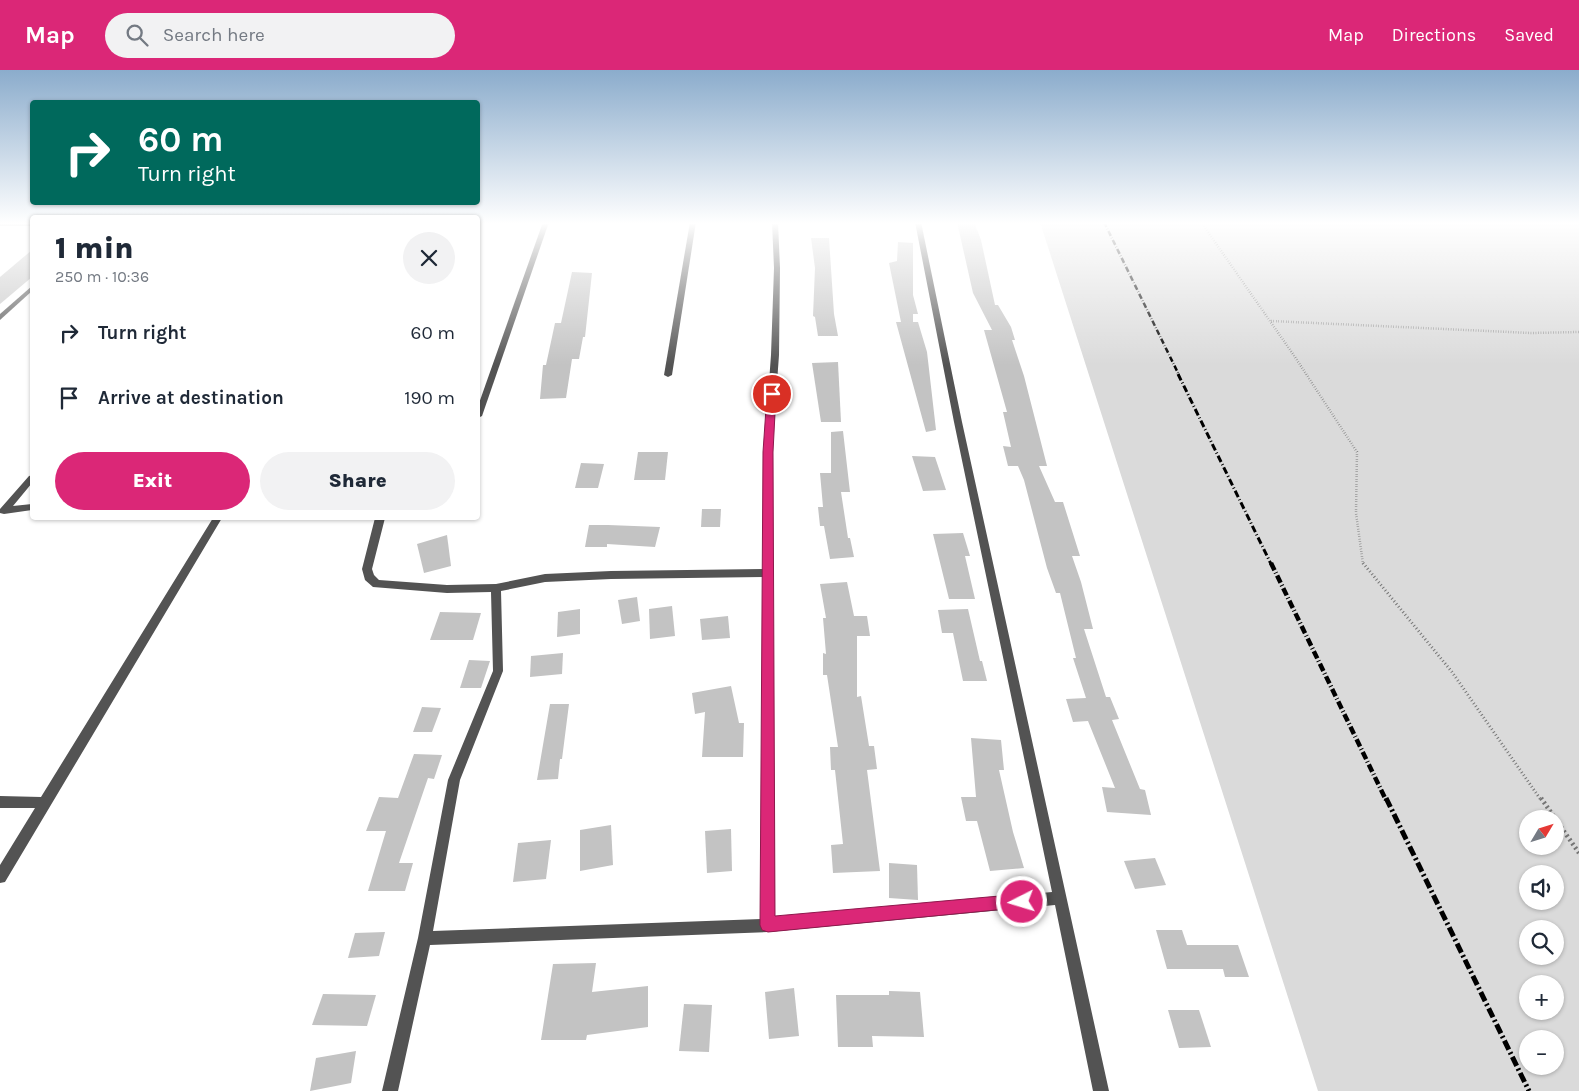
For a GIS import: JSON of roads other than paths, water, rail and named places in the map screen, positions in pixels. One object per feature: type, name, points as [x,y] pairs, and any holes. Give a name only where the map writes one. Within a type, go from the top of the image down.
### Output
[{"type":"street","points":[[480,410],[529,270]]},
{"type":"street","points":[[668,375],[685,270]]},
{"type":"street","points":[[768,925],[768,452],[775,355],[775,270]]},
{"type":"street","points":[[928,270],[958,422],[1101,1091]]},
{"type":"street","points":[[0,318],[30,290]]},
{"type":"street","points":[[2,511],[30,480]]},
{"type":"street","points":[[2,511],[30,507]]},
{"type":"street","points":[[0,877],[216,520]]},
{"type":"street","points":[[380,520],[367,570],[369,577],[377,584],[447,589],[496,588],[545,578],[611,574],[767,573]]},
{"type":"street","points":[[390,1091],[425,938],[454,780],[498,671],[496,588]]},
{"type":"street","points":[[0,802],[45,803]]},
{"type":"street","points":[[425,938],[768,925],[1061,898]]},
{"type":"railway","points":[[1127,270],[1179,375]]},
{"type":"railway","points":[[1178,374],[1271,564]]},
{"type":"railway","points":[[1271,563],[1386,800]]},
{"type":"railway","points":[[1386,798],[1529,1091]]}]
